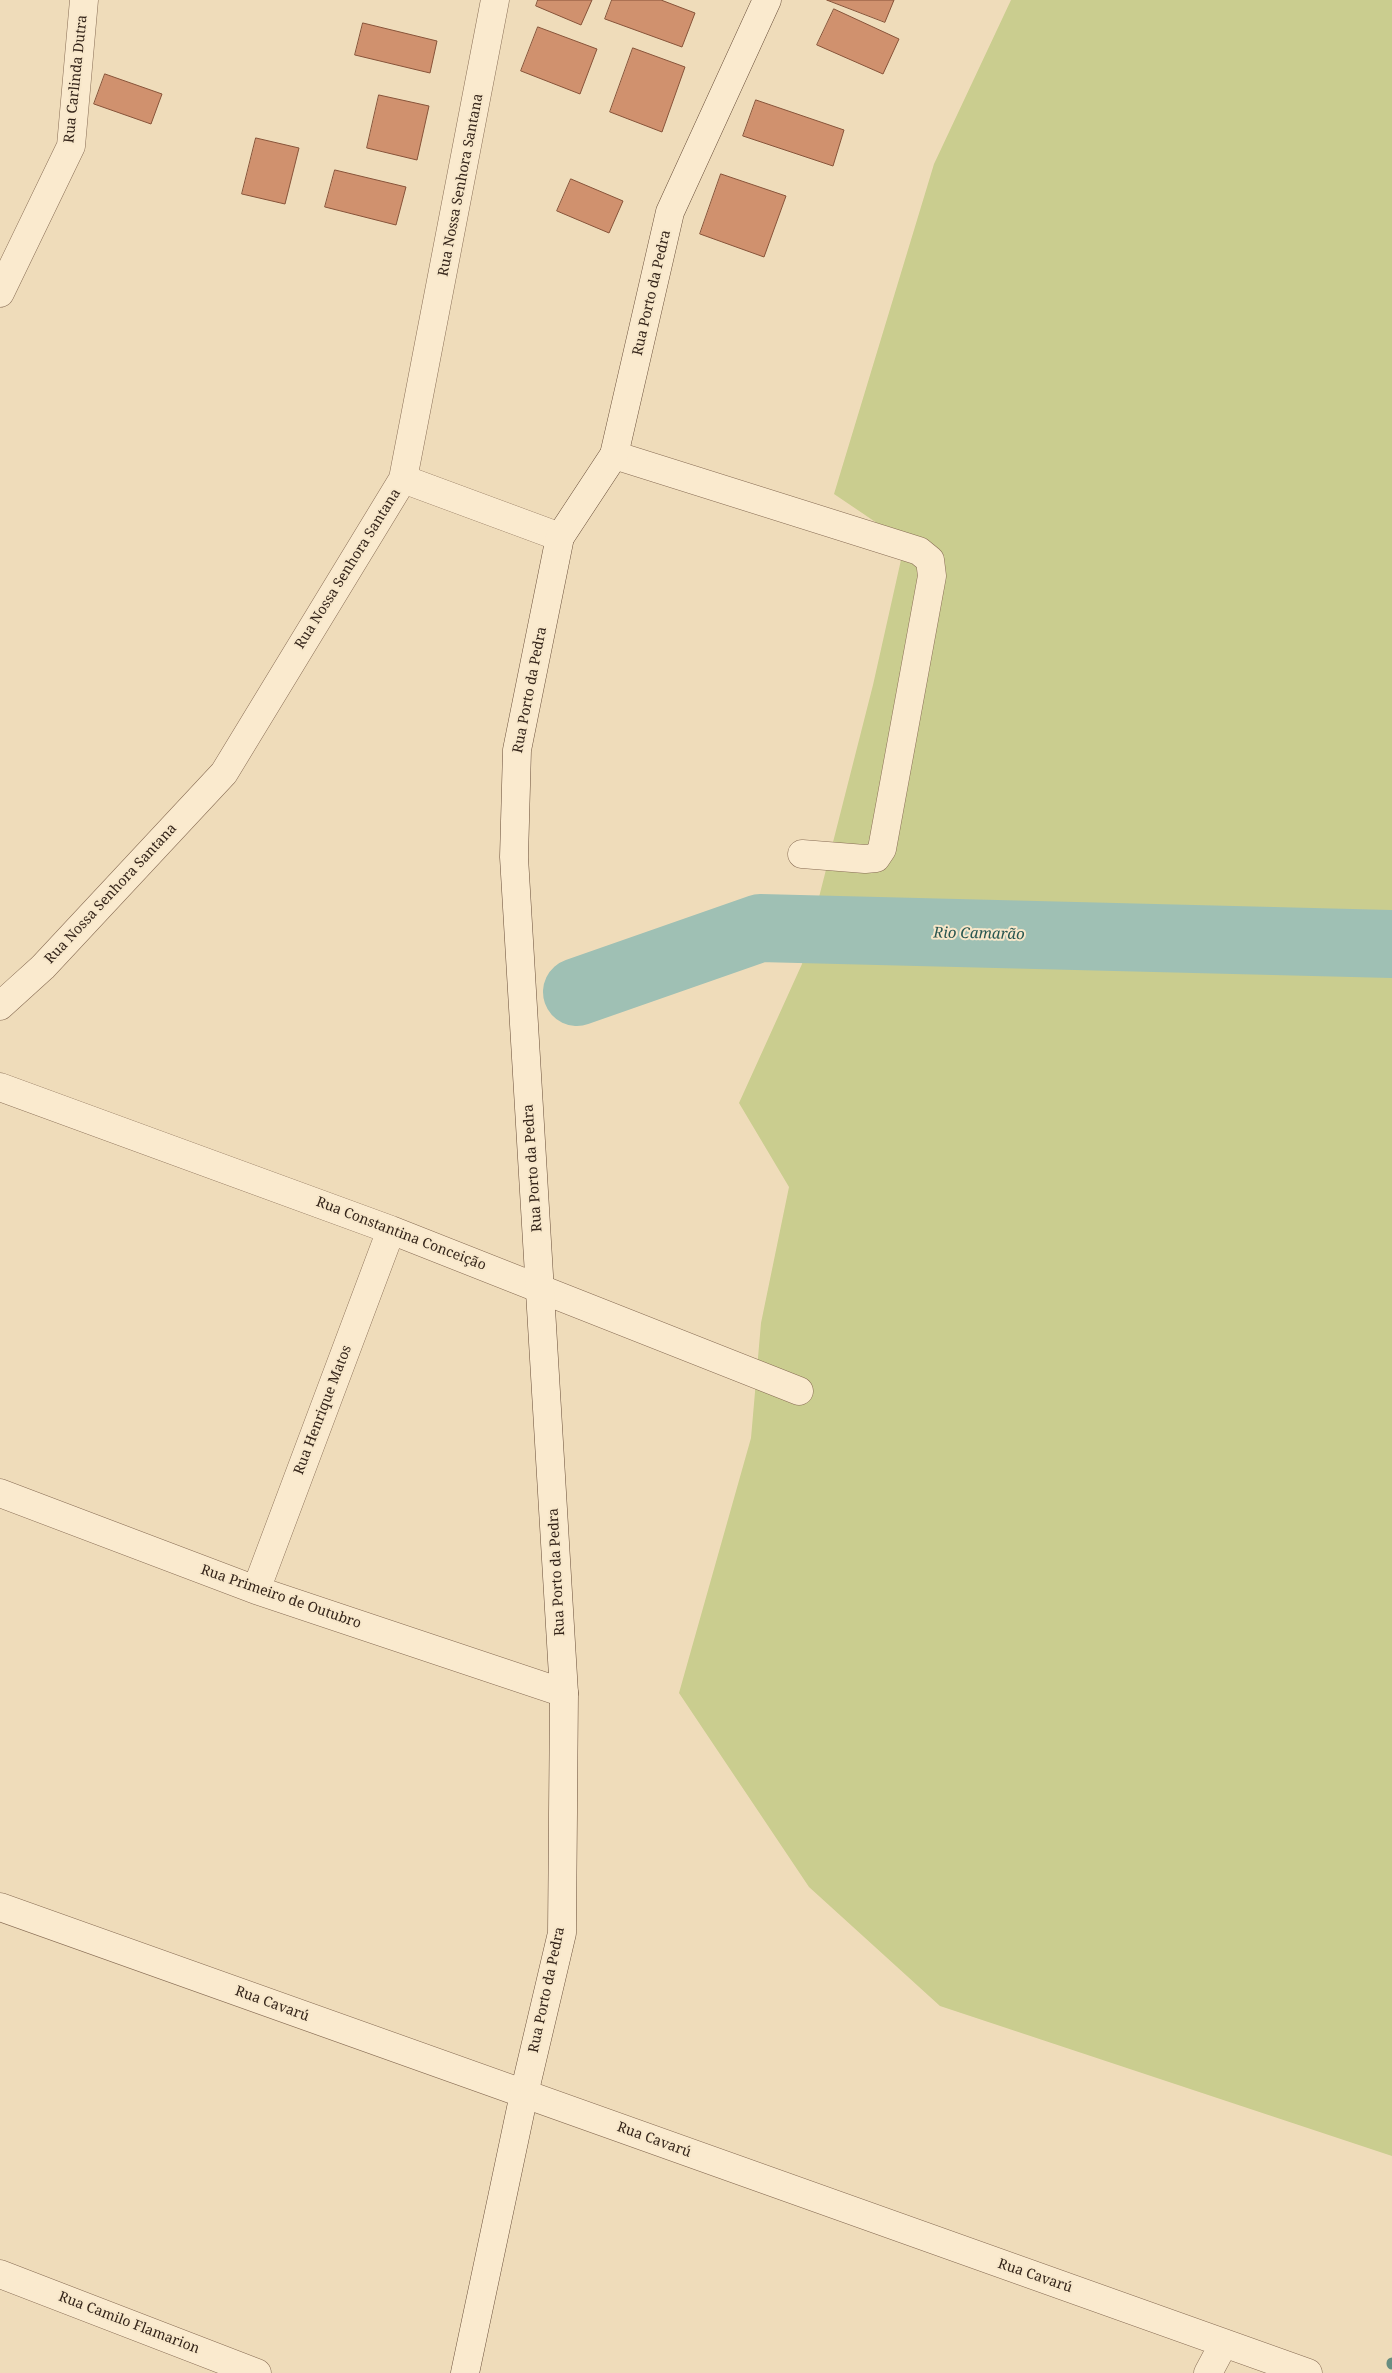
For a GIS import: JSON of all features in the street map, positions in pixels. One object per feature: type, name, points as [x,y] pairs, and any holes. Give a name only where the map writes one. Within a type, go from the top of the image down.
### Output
[{"type":"street","name":"Rua Carlinda Dutra","points":[[0,293],[71,146],[84,0]]},
{"type":"street","name":"Rua Nossa Senhora Santana","points":[[0,1006],[43,967],[224,773],[403,479],[496,0]]},
{"type":"street","name":"Rua Porto da Pedra","points":[[465,2373],[524,2094],[562,1933],[564,1692],[514,857],[517,750],[560,536],[614,455],[670,212],[768,0]]},
{"type":"street","points":[[614,455],[919,551],[930,560],[932,576],[882,849],[876,858],[865,859],[802,854]]},
{"type":"street","points":[[403,479],[560,536]]},
{"type":"street","name":"Rua Constantina Conceição","points":[[0,1087],[391,1230],[540,1287],[799,1391]]},
{"type":"street","name":"Rua Henrique Matos","points":[[256,1590],[391,1230]]},
{"type":"street","name":"Rua Primeiro de Outubro","points":[[0,1493],[256,1590],[564,1692]]},
{"type":"street","name":"Rua Cavarú","points":[[0,1907],[1308,2373]]},
{"type":"street","name":"Rua Camilo Flamarion","points":[[0,2274],[257,2373]]},
{"type":"street","points":[[1208,2373],[1224,2343]]},
{"type":"green space","points":[[1011,0],[1392,0],[1392,2156],[940,2006],[809,1887],[679,1693],[751,1438],[761,1323],[789,1187],[739,1103],[802,964],[873,685],[905,542],[834,494],[934,164]]},
{"type":"building","points":[[538,0],[592,0],[581,25],[536,6]]},
{"type":"building","points":[[612,0],[661,0],[695,13],[682,47],[605,19]]},
{"type":"building","points":[[827,0],[894,0],[885,22]]},
{"type":"building","points":[[834,9],[899,39],[883,74],[817,45]]},
{"type":"building","points":[[363,23],[437,41],[430,73],[355,55]]},
{"type":"building","points":[[538,27],[597,49],[580,94],[521,71]]},
{"type":"building","points":[[633,48],[685,67],[662,132],[610,112]]},
{"type":"building","points":[[105,74],[162,94],[151,124],[94,104]]},
{"type":"building","points":[[379,95],[429,106],[417,160],[367,148]]},
{"type":"building","points":[[756,100],[844,130],[833,166],[743,136]]},
{"type":"building","points":[[256,138],[299,148],[285,204],[242,194]]},
{"type":"building","points":[[335,170],[406,187],[396,225],[325,207]]},
{"type":"building","points":[[721,174],[786,196],[764,257],[700,234]]},
{"type":"building","points":[[571,179],[623,201],[609,233],[557,211]]},
{"type":"waterway","name":"Rio Camarão","points":[[577,992],[760,928],[1392,944]]}]
